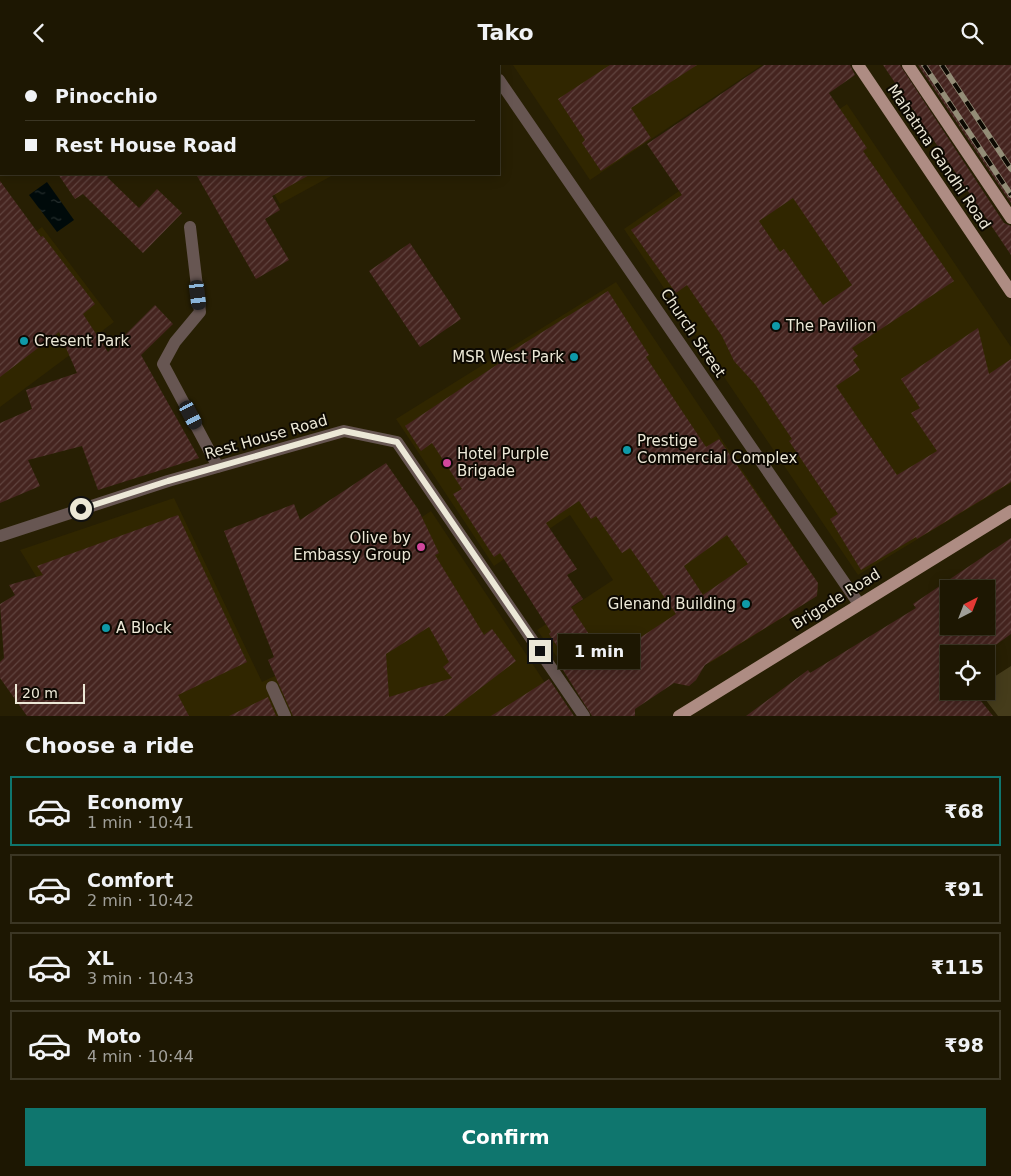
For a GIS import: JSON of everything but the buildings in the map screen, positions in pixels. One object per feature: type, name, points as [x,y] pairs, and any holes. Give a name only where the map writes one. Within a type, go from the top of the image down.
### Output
[{"type":"main road","name":"Mahatma Gandhi Road","points":[[858,65],[1011,292]]},
{"type":"main road","name":"Mahatma Gandhi Road","points":[[908,65],[1011,218]]},
{"type":"main road","name":"Brigade Road","points":[[679,716],[1011,511]]},
{"type":"street","name":"Church Street","points":[[500,81],[859,604]]},
{"type":"street","points":[[190,227],[200,312],[175,341],[163,364],[218,467]]},
{"type":"street","name":"Rest House Road","points":[[0,536],[218,467],[344,431],[397,442],[584,716]]},
{"type":"street","points":[[272,687],[285,716]]},
{"type":"shaded area","points":[[513,65],[762,65],[590,180]]},
{"type":"shaded area","points":[[847,104],[1011,347],[1011,483],[858,575],[624,229],[679,191],[692,209]]},
{"type":"shaded area","points":[[263,175],[333,175],[280,204]]},
{"type":"shaded area","name":"Cresent Park","points":[[42,227],[114,322],[0,407],[0,258]]},
{"type":"shaded area","points":[[616,282],[818,583],[817,596],[710,663],[706,662],[699,666],[700,674],[689,686],[674,683],[601,716],[537,630],[613,580],[570,515],[494,566],[396,419]]},
{"type":"shaded area","points":[[174,498],[262,682],[373,629],[341,571],[431,511],[567,716],[122,716],[20,550]]},
{"type":"shaded area","points":[[1011,666],[1011,716],[998,716],[986,700],[995,700],[995,676]]},
{"type":"water","points":[[47,182],[74,220],[57,232],[29,195]]},
{"type":"railway","points":[[924,65],[1011,195]]},
{"type":"railway","points":[[942,65],[1011,169]]},
{"type":"place","name":"The Pavilion","points":[[776,326]]},
{"type":"place","name":"Cresent Park","points":[[24,341]]},
{"type":"place","name":"MSR West Park","points":[[574,357]]},
{"type":"place","name":"Prestige Commercial Complex","points":[[627,450]]},
{"type":"place","name":"Hotel Purple Brigade","points":[[447,463]]},
{"type":"place","name":"Olive by Embassy Group","points":[[421,547]]},
{"type":"place","name":"Glenand Building","points":[[746,604]]},
{"type":"place","name":"A Block","points":[[106,628]]},
{"type":"route","points":[[81,509],[168,481],[344,431],[366,434],[397,442],[540,651]]}]
